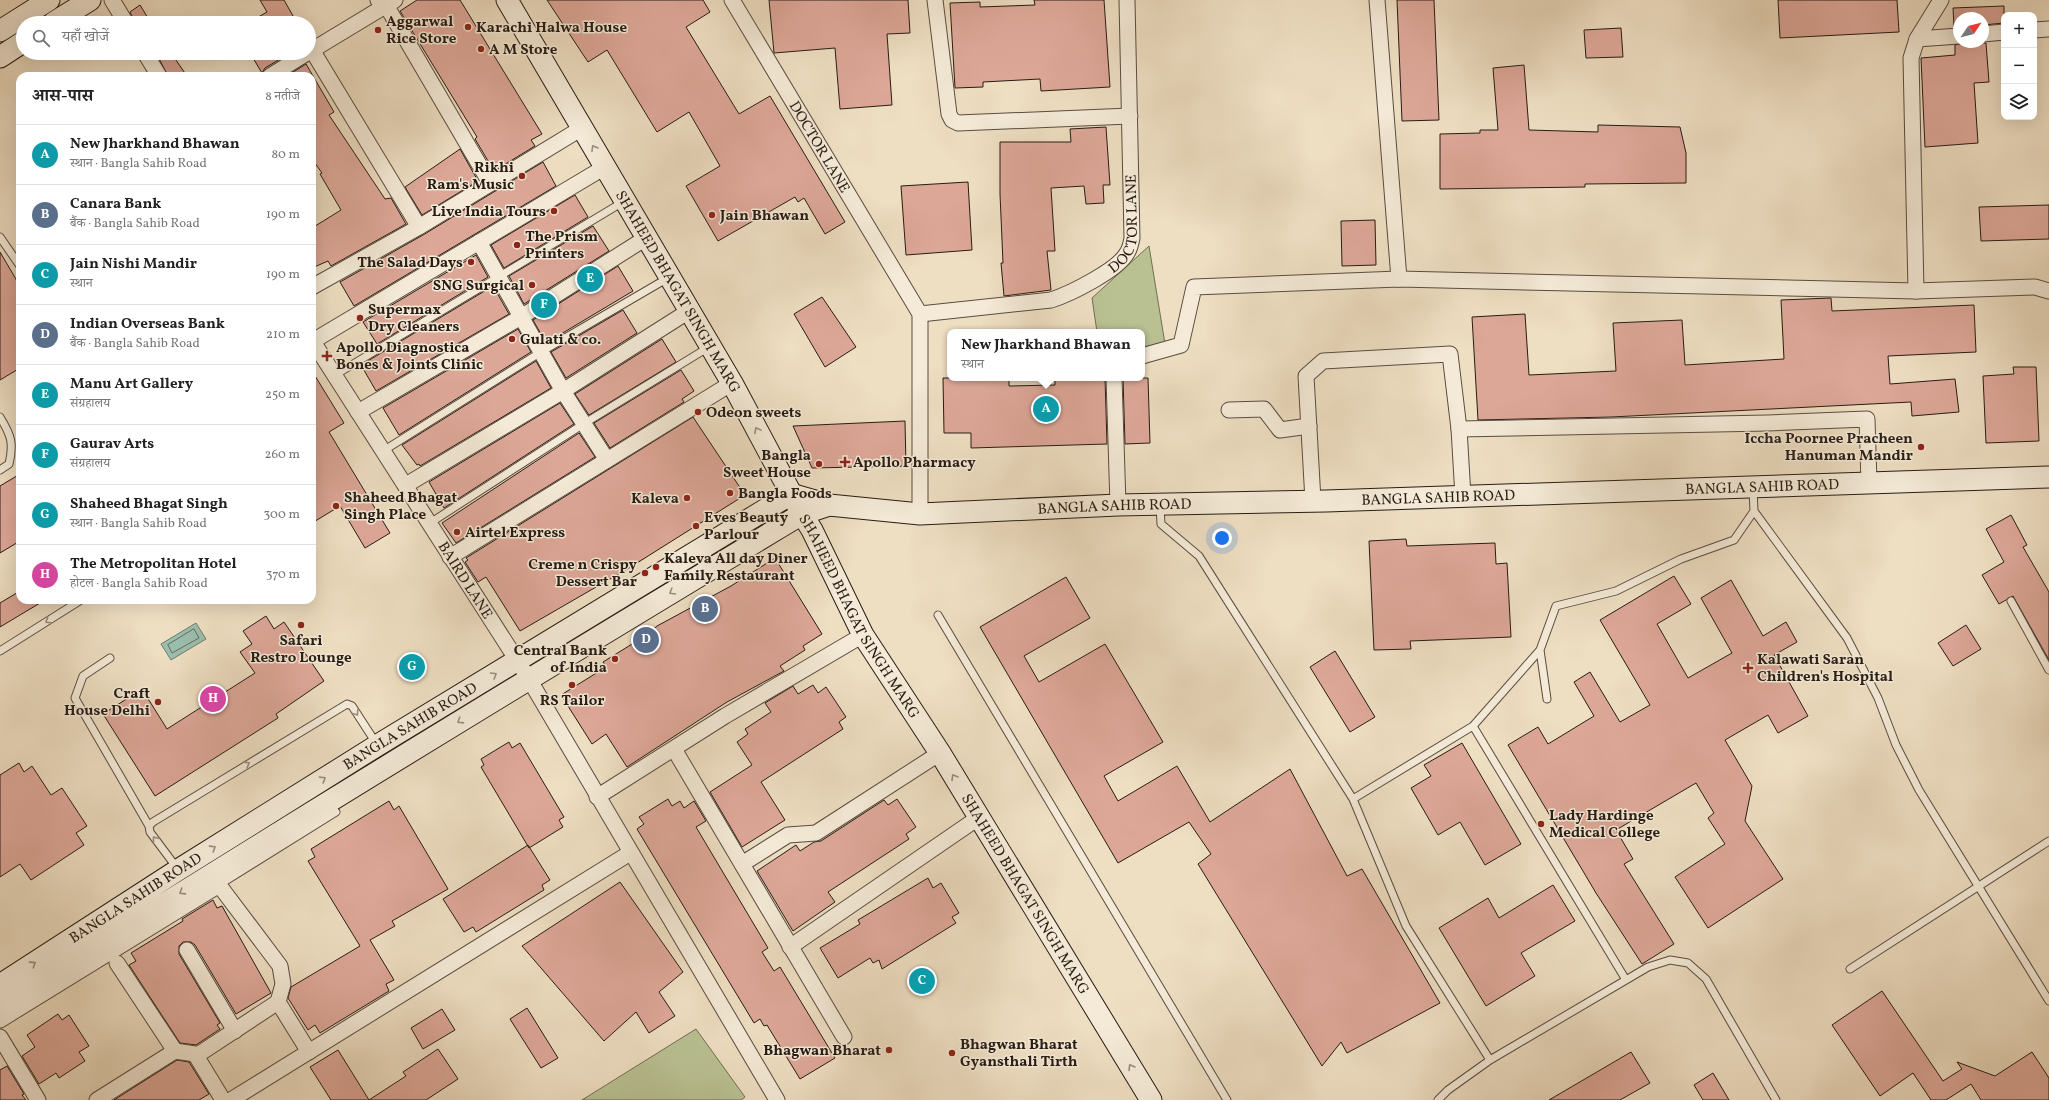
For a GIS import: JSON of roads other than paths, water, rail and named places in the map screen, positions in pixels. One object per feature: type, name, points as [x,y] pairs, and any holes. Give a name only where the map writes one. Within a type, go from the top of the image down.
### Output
[{"type":"street","points":[[24,16],[49,0]]},
{"type":"street","points":[[64,16],[90,0]]},
{"type":"street","points":[[112,0],[122,16]]},
{"type":"street","name":"SHAHEED BHAGAT SINGH MARG","points":[[507,0],[732,383],[791,494],[812,530],[863,635],[940,754],[1151,1100]]},
{"type":"street","name":"DOCTOR LANE","points":[[732,0],[920,314],[1051,300],[1071,294],[1118,263],[1127,254],[1132,238],[1127,0]]},
{"type":"street","points":[[935,0],[949,114],[952,120],[958,123],[1130,116]]},
{"type":"street","points":[[1377,0],[1399,279]]},
{"type":"street","points":[[1916,291],[1911,58],[1916,39],[1941,0]]},
{"type":"street","points":[[316,47],[386,2],[490,183]]},
{"type":"street","points":[[0,31],[16,21]]},
{"type":"street","points":[[2037,30],[2049,29]]},
{"type":"street","points":[[1989,33],[2001,32]]},
{"type":"street","points":[[1916,39],[1953,36]]},
{"type":"street","points":[[0,57],[16,47]]},
{"type":"street","points":[[149,60],[157,72]]},
{"type":"street","points":[[276,72],[296,60]]},
{"type":"street","points":[[314,60],[418,227]]},
{"type":"street","points":[[316,285],[418,227],[582,128]]},
{"type":"street","points":[[316,338],[605,167]]},
{"type":"street","points":[[358,412],[521,317],[646,238]]},
{"type":"street","points":[[479,242],[563,391],[607,460]]},
{"type":"street","points":[[1145,355],[1181,345],[1194,287],[1399,279],[1916,291],[2035,287],[2049,291]]},
{"type":"street","points":[[406,485],[563,391],[689,310]]},
{"type":"street","points":[[920,314],[920,514]]},
{"type":"street","name":"BAIRD LANE","points":[[316,346],[529,679],[630,854],[776,1100]]},
{"type":"street","points":[[1313,501],[1306,376],[1323,361],[1450,354],[1459,429],[1463,496]]},
{"type":"street","points":[[1114,381],[1118,505]]},
{"type":"street","points":[[450,556],[732,383]]},
{"type":"street","points":[[1229,410],[1264,409],[1280,430],[1309,426]]},
{"type":"street","points":[[1459,429],[1768,424],[1867,419],[1869,483]]},
{"type":"street","name":"BANGLA SAHIB ROAD","points":[[0,985],[178,870],[378,745],[791,494],[829,505],[920,514],[1118,505],[1313,501],[2049,477]]},
{"type":"street","name":"BANGLA SAHIB ROAD","points":[[0,1007],[188,888],[529,679],[802,514],[829,505]]},
{"type":"street","points":[[597,797],[674,748],[863,635]]},
{"type":"street","points":[[674,748],[844,1038]]},
{"type":"street","points":[[742,864],[788,835],[816,833],[940,754]]},
{"type":"street","points":[[790,947],[978,818]]},
{"type":"street","points":[[231,1100],[630,854]]},
{"type":"street","points":[[0,1020],[219,885],[280,966],[283,984],[278,1002],[196,1056]]},
{"type":"street","points":[[187,950],[235,1031]]},
{"type":"street","points":[[117,963],[174,1051]]},
{"type":"street","points":[[278,1002],[309,1052]]},
{"type":"street","points":[[0,1037],[38,1100]]},
{"type":"street","points":[[97,1100],[174,1051],[195,1054],[223,1100]]},
{"type":"lane","points":[[334,375],[625,201]]},
{"type":"lane","points":[[0,237],[16,260]]},
{"type":"lane","points":[[383,451],[541,352],[670,277]]},
{"type":"lane","points":[[430,523],[584,423],[710,346]]},
{"type":"lane","points":[[0,417],[11,435],[12,451],[9,464],[0,470]]},
{"type":"lane","points":[[1752,487],[1754,511],[1847,638],[1878,698],[1896,745],[1919,790],[2049,1001]]},
{"type":"lane","points":[[1160,504],[1161,524],[1200,556],[1353,799],[1406,926],[1490,1060]]},
{"type":"lane","points":[[1353,799],[1473,726],[1540,650],[1556,606],[1616,591],[1680,559],[1734,540],[1754,511]]},
{"type":"lane","points":[[2011,601],[2049,670]]},
{"type":"lane","points":[[0,651],[75,604]]},
{"type":"lane","points":[[938,615],[1227,1100]]},
{"type":"lane","points":[[1540,650],[1547,698]]},
{"type":"lane","points":[[110,658],[82,676],[75,698],[150,826],[150,832],[178,870]]},
{"type":"lane","points":[[150,826],[347,704],[352,706],[378,745]]},
{"type":"lane","points":[[1473,726],[1626,980]]},
{"type":"lane","points":[[219,885],[336,812]]},
{"type":"lane","points":[[1850,969],[2049,841]]},
{"type":"lane","points":[[1438,1100],[1448,1090],[1490,1060],[1648,967],[1670,960],[1688,963],[1706,979],[1776,1100]]},
{"type":"water","points":[[196,623],[206,639],[171,660],[161,644]]},
{"type":"place","name":"Karachi Halwa House","points":[[468,27]]},
{"type":"place","name":"Aggarwal Rice Store","points":[[378,30]]},
{"type":"place","name":"A M Store","points":[[481,49]]},
{"type":"place","name":"Rikhi Ram's Music","points":[[522,176]]},
{"type":"place","name":"Live India Tours","points":[[554,211]]},
{"type":"place","name":"Jain Bhawan","points":[[712,215]]},
{"type":"place","name":"The Prism Printers","points":[[517,245]]},
{"type":"place","name":"The Salad Days","points":[[471,262]]},
{"type":"place","name":"Manu Art Gallery","points":[[590,279]]},
{"type":"place","name":"SNG Surgical","points":[[532,285]]},
{"type":"place","name":"Gaurav Arts","points":[[544,305]]},
{"type":"place","name":"Supermax Dry Cleaners","points":[[360,318]]},
{"type":"place","name":"Gulati & co.","points":[[512,339]]},
{"type":"place","name":"Apollo Diagnostica Bones & Joints Clinic","points":[[327,356]]},
{"type":"place","name":"New Jharkhand Bhawan","points":[[1046,409]]},
{"type":"place","name":"Odeon sweets","points":[[698,412]]},
{"type":"place","name":"Iccha Poornee Pracheen Hanuman Mandir","points":[[1921,447]]},
{"type":"place","name":"Apollo Pharmacy","points":[[845,462]]},
{"type":"place","name":"Bangla Sweet House","points":[[819,464]]},
{"type":"place","name":"Bangla Foods","points":[[730,493]]},
{"type":"place","name":"Kaleva","points":[[687,498]]},
{"type":"place","name":"Shaheed Bhagat Singh Place","points":[[336,506]]},
{"type":"place","name":"Eves Beauty Parlour","points":[[696,526]]},
{"type":"place","name":"Airtel Express","points":[[457,532]]},
{"type":"place","name":"Kaleva All day Diner Family Restaurant","points":[[656,567]]},
{"type":"place","name":"Creme n Crispy Dessert Bar","points":[[645,573]]},
{"type":"place","name":"Canara Bank","points":[[705,609]]},
{"type":"place","name":"Safari Restro Lounge","points":[[301,625]]},
{"type":"place","name":"Indian Overseas Bank","points":[[646,640]]},
{"type":"place","name":"Central Bank of India","points":[[615,659]]},
{"type":"place","name":"Shaheed Bhagat Singh","points":[[412,667]]},
{"type":"place","name":"Kalawati Saran Children's Hospital","points":[[1748,668]]},
{"type":"place","name":"RS Tailor","points":[[572,685]]},
{"type":"place","name":"The Metropolitan Hotel","points":[[213,699]]},
{"type":"place","name":"Craft House Delhi","points":[[158,702]]},
{"type":"place","name":"Lady Hardinge Medical College","points":[[1541,824]]},
{"type":"place","name":"Jain Nishi Mandir","points":[[922,981]]},
{"type":"place","name":"Bhagwan Bharat","points":[[889,1050]]},
{"type":"place","name":"Bhagwan Bharat Gyansthali Tirth","points":[[952,1053]]}]
